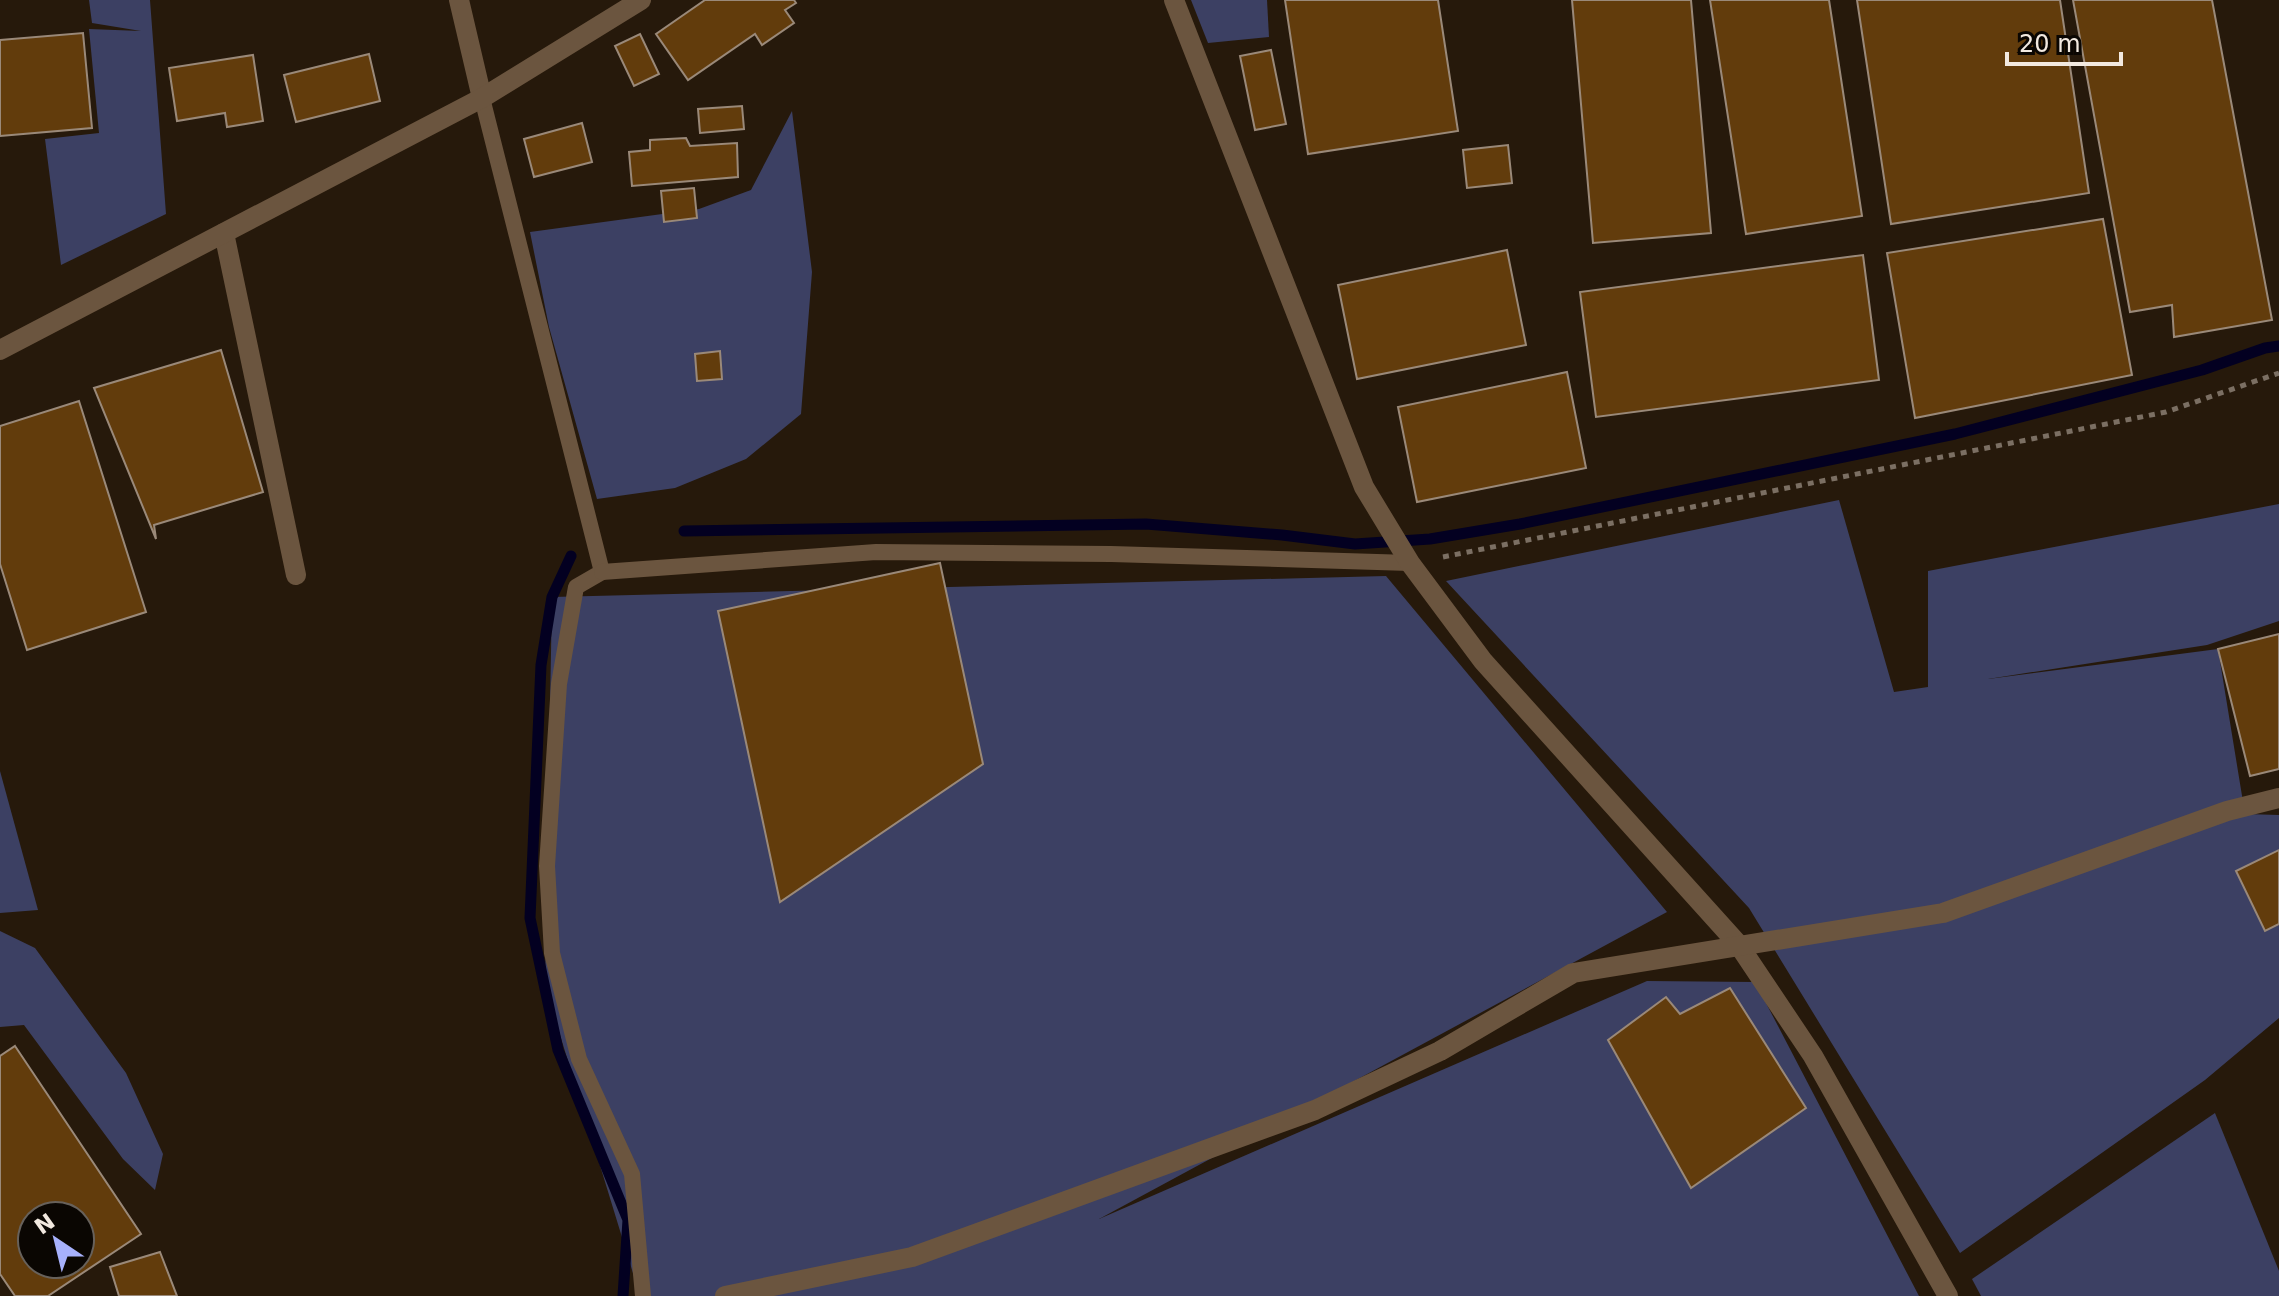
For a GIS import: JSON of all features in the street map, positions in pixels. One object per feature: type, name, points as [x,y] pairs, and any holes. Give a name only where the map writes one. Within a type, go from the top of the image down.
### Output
[{"type":"street","points":[[459,0],[482,98]]},
{"type":"street","points":[[0,350],[482,98],[641,0]]},
{"type":"street","points":[[1174,0],[1364,487],[1376,508],[1407,558],[1483,661],[1738,944],[1813,1056],[1948,1296]]},
{"type":"street","points":[[224,233],[296,575]]},
{"type":"street","points":[[725,1296],[912,1257],[1315,1110],[1440,1051],[1573,973],[1943,913],[2227,811],[2279,798]]},
{"type":"lane","points":[[482,98],[602,572]]},
{"type":"lane","points":[[643,1296],[632,1174],[579,1059],[552,953],[547,866],[559,684],[576,587],[602,572],[876,552],[1407,558]]},
{"type":"path","points":[[1407,558],[2152,415],[2279,373]]},
{"type":"shaded area","points":[[89,0],[150,0],[166,214],[61,265],[45,139],[99,133],[89,29],[141,31],[92,23]]},
{"type":"shaded area","points":[[1191,0],[1267,0],[1269,37],[1208,43]]},
{"type":"shaded area","points":[[792,111],[812,272],[801,414],[746,459],[675,488],[597,499],[549,327],[530,232],[699,209],[751,190]]},
{"type":"shaded area","points":[[1839,500],[1894,692],[1928,687],[1928,571],[2279,504],[2279,621],[2207,645],[1988,679],[2218,649],[2245,814],[2279,815],[2279,1018],[2205,1080],[1960,1253],[1749,908],[1446,581]]},
{"type":"shaded area","points":[[1386,576],[1667,912],[1099,1219],[1647,981],[1755,982],[1919,1296],[640,1296],[545,986],[552,597]]},
{"type":"shaded area","points":[[0,771],[38,910],[0,913]]},
{"type":"shaded area","points":[[0,931],[35,948],[126,1073],[163,1154],[155,1190],[123,1159],[24,1025],[0,1027]]},
{"type":"shaded area","points":[[2215,1113],[2279,1271],[2279,1296],[1981,1296],[1972,1279]]},
{"type":"building","points":[[705,0],[794,0],[796,3],[785,10],[794,23],[762,45],[755,34],[688,80],[656,34]]},
{"type":"building","points":[[1285,0],[1438,0],[1458,131],[1308,154]]},
{"type":"building","points":[[1572,0],[1691,0],[1711,233],[1593,243]]},
{"type":"building","points":[[1710,0],[1829,0],[1862,216],[1746,234]]},
{"type":"building","points":[[1857,0],[2060,0],[2089,193],[1891,224]]},
{"type":"building","points":[[2073,0],[2212,0],[2272,320],[2174,337],[2172,305],[2130,312]]},
{"type":"building","points":[[83,33],[92,128],[0,136],[0,40]]},
{"type":"building","points":[[640,34],[659,74],[634,86],[615,46]]},
{"type":"building","points":[[1271,50],[1286,124],[1255,130],[1240,56]]},
{"type":"building","points":[[369,54],[380,101],[296,122],[284,75]]},
{"type":"building","points":[[253,55],[263,121],[227,127],[225,113],[177,121],[169,68]]},
{"type":"building","points":[[742,106],[744,129],[700,133],[698,109]]},
{"type":"building","points":[[582,123],[592,162],[534,177],[524,139]]},
{"type":"building","points":[[686,138],[690,146],[737,143],[738,177],[632,186],[629,152],[650,150],[650,140]]},
{"type":"building","points":[[1508,145],[1512,183],[1467,188],[1463,150]]},
{"type":"building","points":[[694,188],[697,218],[664,222],[661,191]]},
{"type":"building","points":[[2103,219],[2132,375],[1915,418],[1887,253]]},
{"type":"building","points":[[1507,250],[1526,345],[1357,379],[1338,285]]},
{"type":"building","points":[[1863,255],[1879,380],[1596,417],[1580,292]]},
{"type":"building","points":[[221,350],[263,492],[154,525],[156,539],[94,388]]},
{"type":"building","points":[[720,351],[722,379],[697,381],[695,354]]},
{"type":"building","points":[[1567,372],[1586,468],[1417,502],[1398,407]]},
{"type":"building","points":[[79,401],[146,612],[27,650],[0,564],[0,426]]},
{"type":"building","points":[[940,563],[983,764],[780,902],[718,611]]},
{"type":"building","points":[[2279,634],[2279,769],[2250,776],[2218,649]]},
{"type":"building","points":[[2279,850],[2279,924],[2265,931],[2236,871]]},
{"type":"building","points":[[1730,988],[1806,1108],[1691,1188],[1608,1040],[1666,997],[1680,1014]]},
{"type":"building","points":[[15,1046],[141,1234],[96,1264],[96,1200],[16,1200],[16,1280],[72,1280],[48,1296],[15,1296],[0,1274],[0,1056]]},
{"type":"building","points":[[160,1252],[177,1296],[119,1296],[110,1267]]},
{"type":"waterway","points":[[684,531],[1146,524],[1355,544],[1430,539],[1520,524],[1955,434],[2202,370],[2279,346]]},
{"type":"waterway","points":[[571,556],[552,597],[541,665],[530,918],[558,1050],[628,1220],[623,1296]]}]
